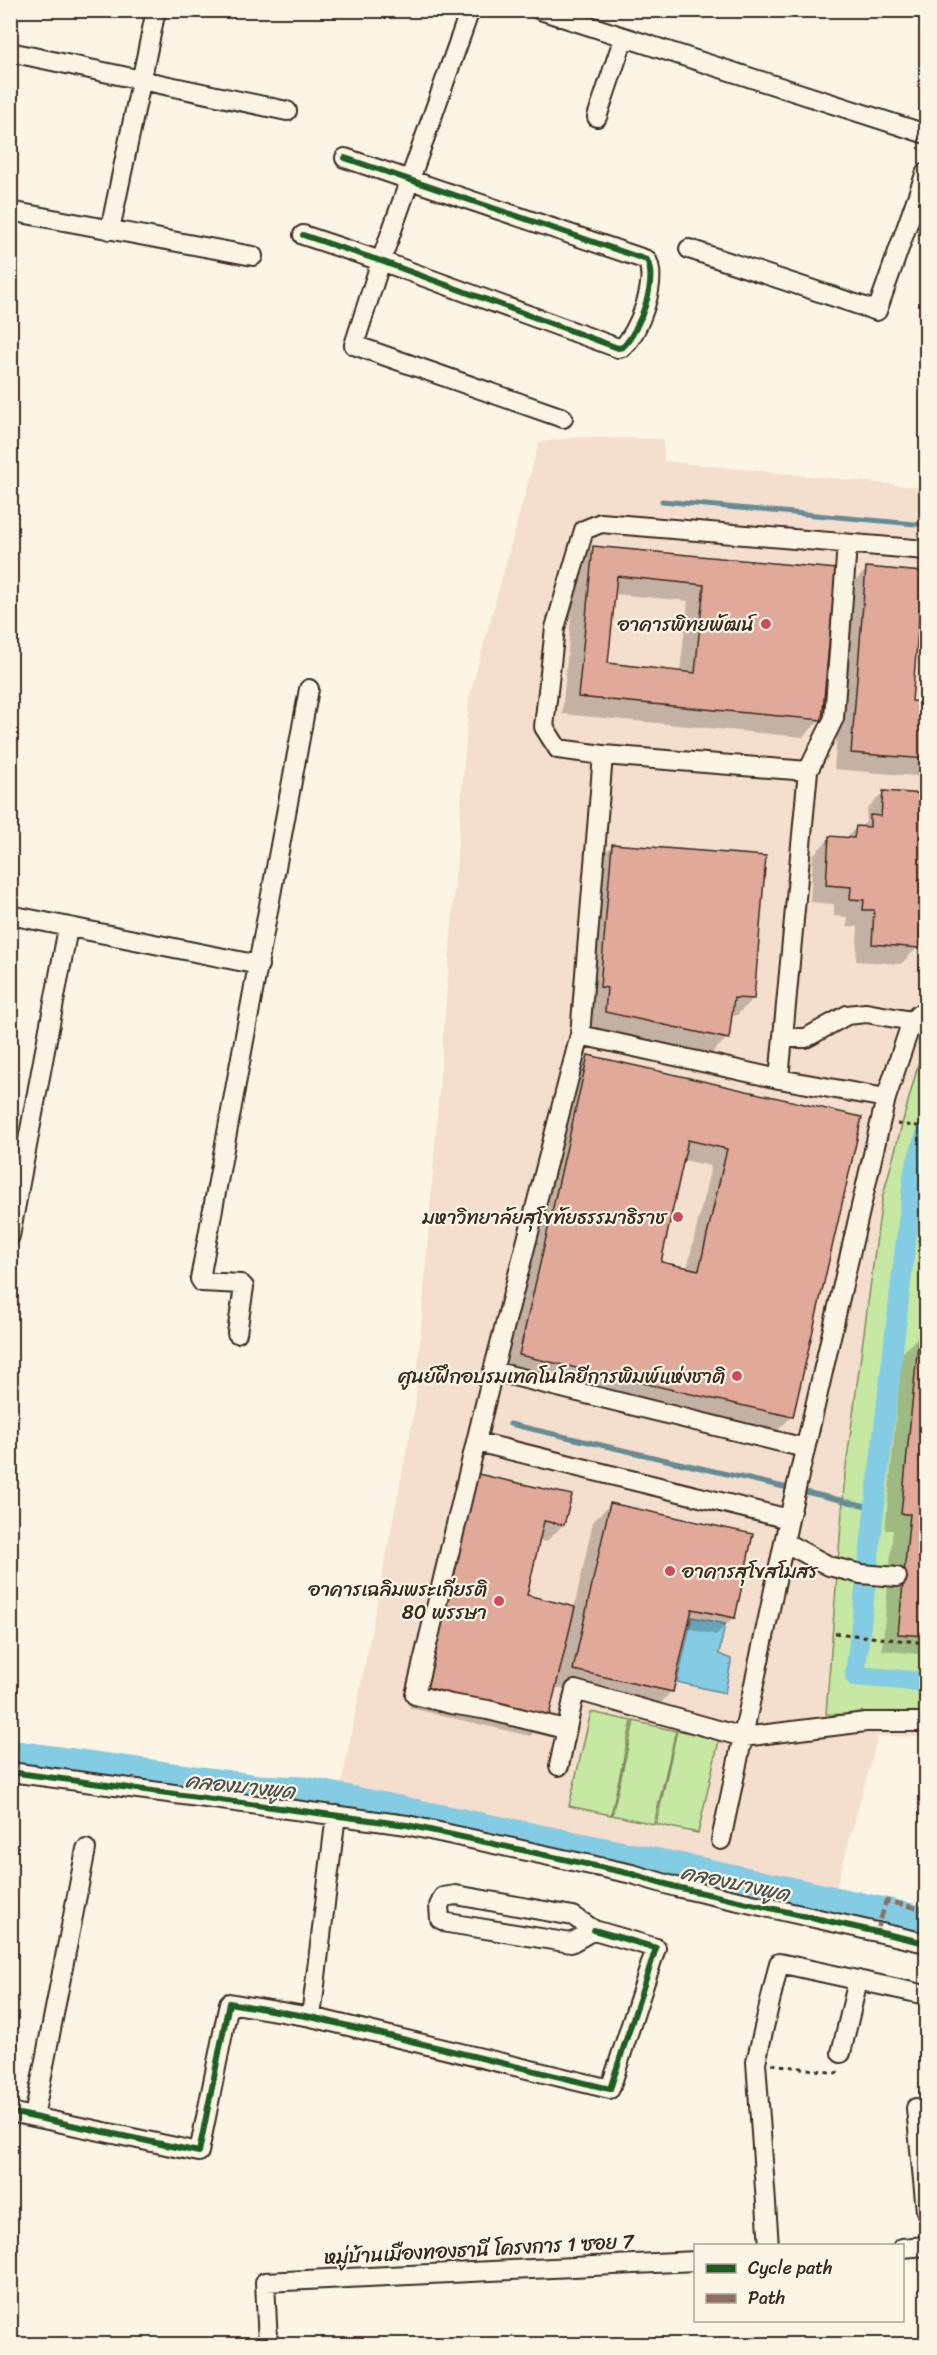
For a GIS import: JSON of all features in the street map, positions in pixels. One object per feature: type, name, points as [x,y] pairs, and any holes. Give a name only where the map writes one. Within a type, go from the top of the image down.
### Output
[{"type":"street","points":[[110,230],[156,10]]},
{"type":"street","points":[[470,10],[381,261],[354,345],[563,418]]},
{"type":"street","points":[[540,10],[927,134]]},
{"type":"street","points":[[597,117],[624,37]]},
{"type":"street","points":[[10,52],[287,111]]},
{"type":"street","points":[[303,235],[381,261],[618,348],[623,347],[630,340],[642,313],[651,272],[647,260],[345,158]]},
{"type":"street","points":[[689,249],[877,311],[927,172]]},
{"type":"street","points":[[10,211],[253,256]]},
{"type":"street","points":[[808,771],[603,755],[558,749],[544,727],[555,628],[584,530],[601,523],[927,550]]},
{"type":"street","points":[[779,1079],[808,771],[834,718],[847,544]]},
{"type":"street","points":[[237,1334],[244,1287],[241,1284],[202,1282],[200,1279],[309,689]]},
{"type":"street","points":[[565,1730],[488,1710],[415,1695],[493,1371],[580,1035],[603,755]]},
{"type":"street","points":[[10,915],[259,965]]},
{"type":"street","points":[[10,1236],[68,928]]},
{"type":"street","points":[[721,1840],[793,1498],[886,1098],[919,1017],[866,1013],[848,1015],[806,1038],[783,1038]]},
{"type":"street","points":[[580,1035],[779,1079],[886,1098]]},
{"type":"street","points":[[493,1371],[805,1448]]},
{"type":"street","points":[[477,1442],[789,1518]]},
{"type":"street","points":[[784,1542],[829,1566],[861,1574],[889,1576]]},
{"type":"street","points":[[559,1766],[575,1690],[743,1737],[866,1722],[927,1722]]},
{"type":"street","points":[[10,1773],[407,1825],[927,1944]]},
{"type":"street","points":[[311,2017],[336,1815]]},
{"type":"street","points":[[34,2117],[86,1849]]},
{"type":"street","points":[[10,2112],[199,2152],[229,2003],[311,2017],[610,2089],[656,1948],[594,1930],[573,1916],[456,1895],[443,1897],[440,1906],[440,1919],[448,1923],[571,1943],[594,1930]]},
{"type":"street","points":[[770,2244],[756,2062],[779,1963],[927,1995]]},
{"type":"street","points":[[841,2053],[858,1980]]},
{"type":"street","points":[[916,2108],[927,2211]]},
{"type":"street","points":[[904,2248],[927,2246]]},
{"type":"street","name":"หมู่บ้านเมืองทองธานี โครงการ 1 ซอย 7","points":[[268,2344],[265,2282],[694,2261]]},
{"type":"path","points":[[913,1126],[927,1127]]},
{"type":"path","points":[[835,1633],[927,1643]]},
{"type":"path","points":[[756,2062],[837,2073],[841,2053]]},
{"type":"shaded area","name":"มหาวิทยาลัยสุโขทัยธรรมาธิราช","points":[[580,437],[663,439],[664,461],[926,488],[926,1737],[878,1736],[836,1889],[340,1792],[415,1407],[469,698],[539,442]]},
{"type":"green space","points":[[926,1035],[926,1715],[826,1714],[845,1474],[882,1199]]},
{"type":"green space","points":[[591,1712],[632,1721],[611,1815],[569,1806]]},
{"type":"green space","points":[[634,1721],[676,1731],[654,1824],[612,1815]]},
{"type":"green space","points":[[677,1730],[719,1740],[698,1833],[656,1824]]},
{"type":"water","points":[[692,1617],[725,1624],[719,1654],[731,1659],[731,1662],[725,1693],[677,1682]]},
{"type":"building","name":"อาคารพิทยพัฒน์","points":[[593,546],[836,569],[822,720],[578,697]],"holes":[[[617,576],[704,585],[695,673],[608,663]]]},
{"type":"building","points":[[866,567],[923,572],[912,701],[926,702],[926,759],[851,753]]},
{"type":"building","points":[[883,791],[926,794],[926,915],[922,914],[919,948],[872,944],[874,910],[863,910],[864,900],[850,899],[851,887],[826,885],[829,836],[854,838],[856,826],[870,827],[870,815],[881,816]]},
{"type":"building","points":[[612,844],[766,856],[754,999],[734,998],[729,1039],[605,1012],[607,988],[600,987]]},
{"type":"building","points":[[588,1055],[862,1117],[793,1417],[519,1355]],"holes":[[[688,1140],[727,1149],[699,1270],[661,1262]]]},
{"type":"building","points":[[919,1334],[926,1335],[926,1636],[898,1634],[910,1514],[901,1514]]},
{"type":"building","name":"อาคารเฉลิมพระเกียรติ 80 พรรษา","points":[[478,1474],[572,1495],[564,1525],[544,1521],[527,1595],[575,1607],[548,1720],[426,1691]]},
{"type":"building","name":"อาคารสุโขสโมสร","points":[[610,1503],[753,1534],[735,1618],[692,1609],[673,1692],[573,1670]]},
{"type":"waterway","points":[[662,501],[926,525]]},
{"type":"waterway","points":[[926,1133],[914,1171],[855,1676],[926,1682]]},
{"type":"waterway","points":[[510,1424],[875,1508]]},
{"type":"waterway","name":"คลองบางพูด","points":[[10,1756],[259,1791],[305,1793],[707,1875],[926,1923]]},
{"type":"marked path","points":[[877,1932],[886,1901],[926,1910]]},
{"type":"cycle path","points":[[303,235],[381,261],[618,348],[623,347],[635,330],[648,293],[650,269],[647,260],[345,158]]},
{"type":"cycle path","points":[[10,1772],[407,1825],[632,1874],[676,1887],[926,1943]]},
{"type":"cycle path","points":[[10,2112],[199,2152],[229,2003],[311,2017],[610,2089],[656,1948],[594,1930]]},
{"type":"place","name":"อาคารพิทยพัฒน์","points":[[766,624]]},
{"type":"place","name":"มหาวิทยาลัยสุโขทัยธรรมาธิราช","points":[[678,1217]]},
{"type":"place","name":"ศูนย์ฝึกอบรมเทคโนโลยีการพิมพ์แห่งชาติ","points":[[737,1376]]},
{"type":"place","name":"อาคารสุโขสโมสร","points":[[670,1571]]},
{"type":"place","name":"อาคารเฉลิมพระเกียรติ 80 พรรษา","points":[[499,1601]]}]
